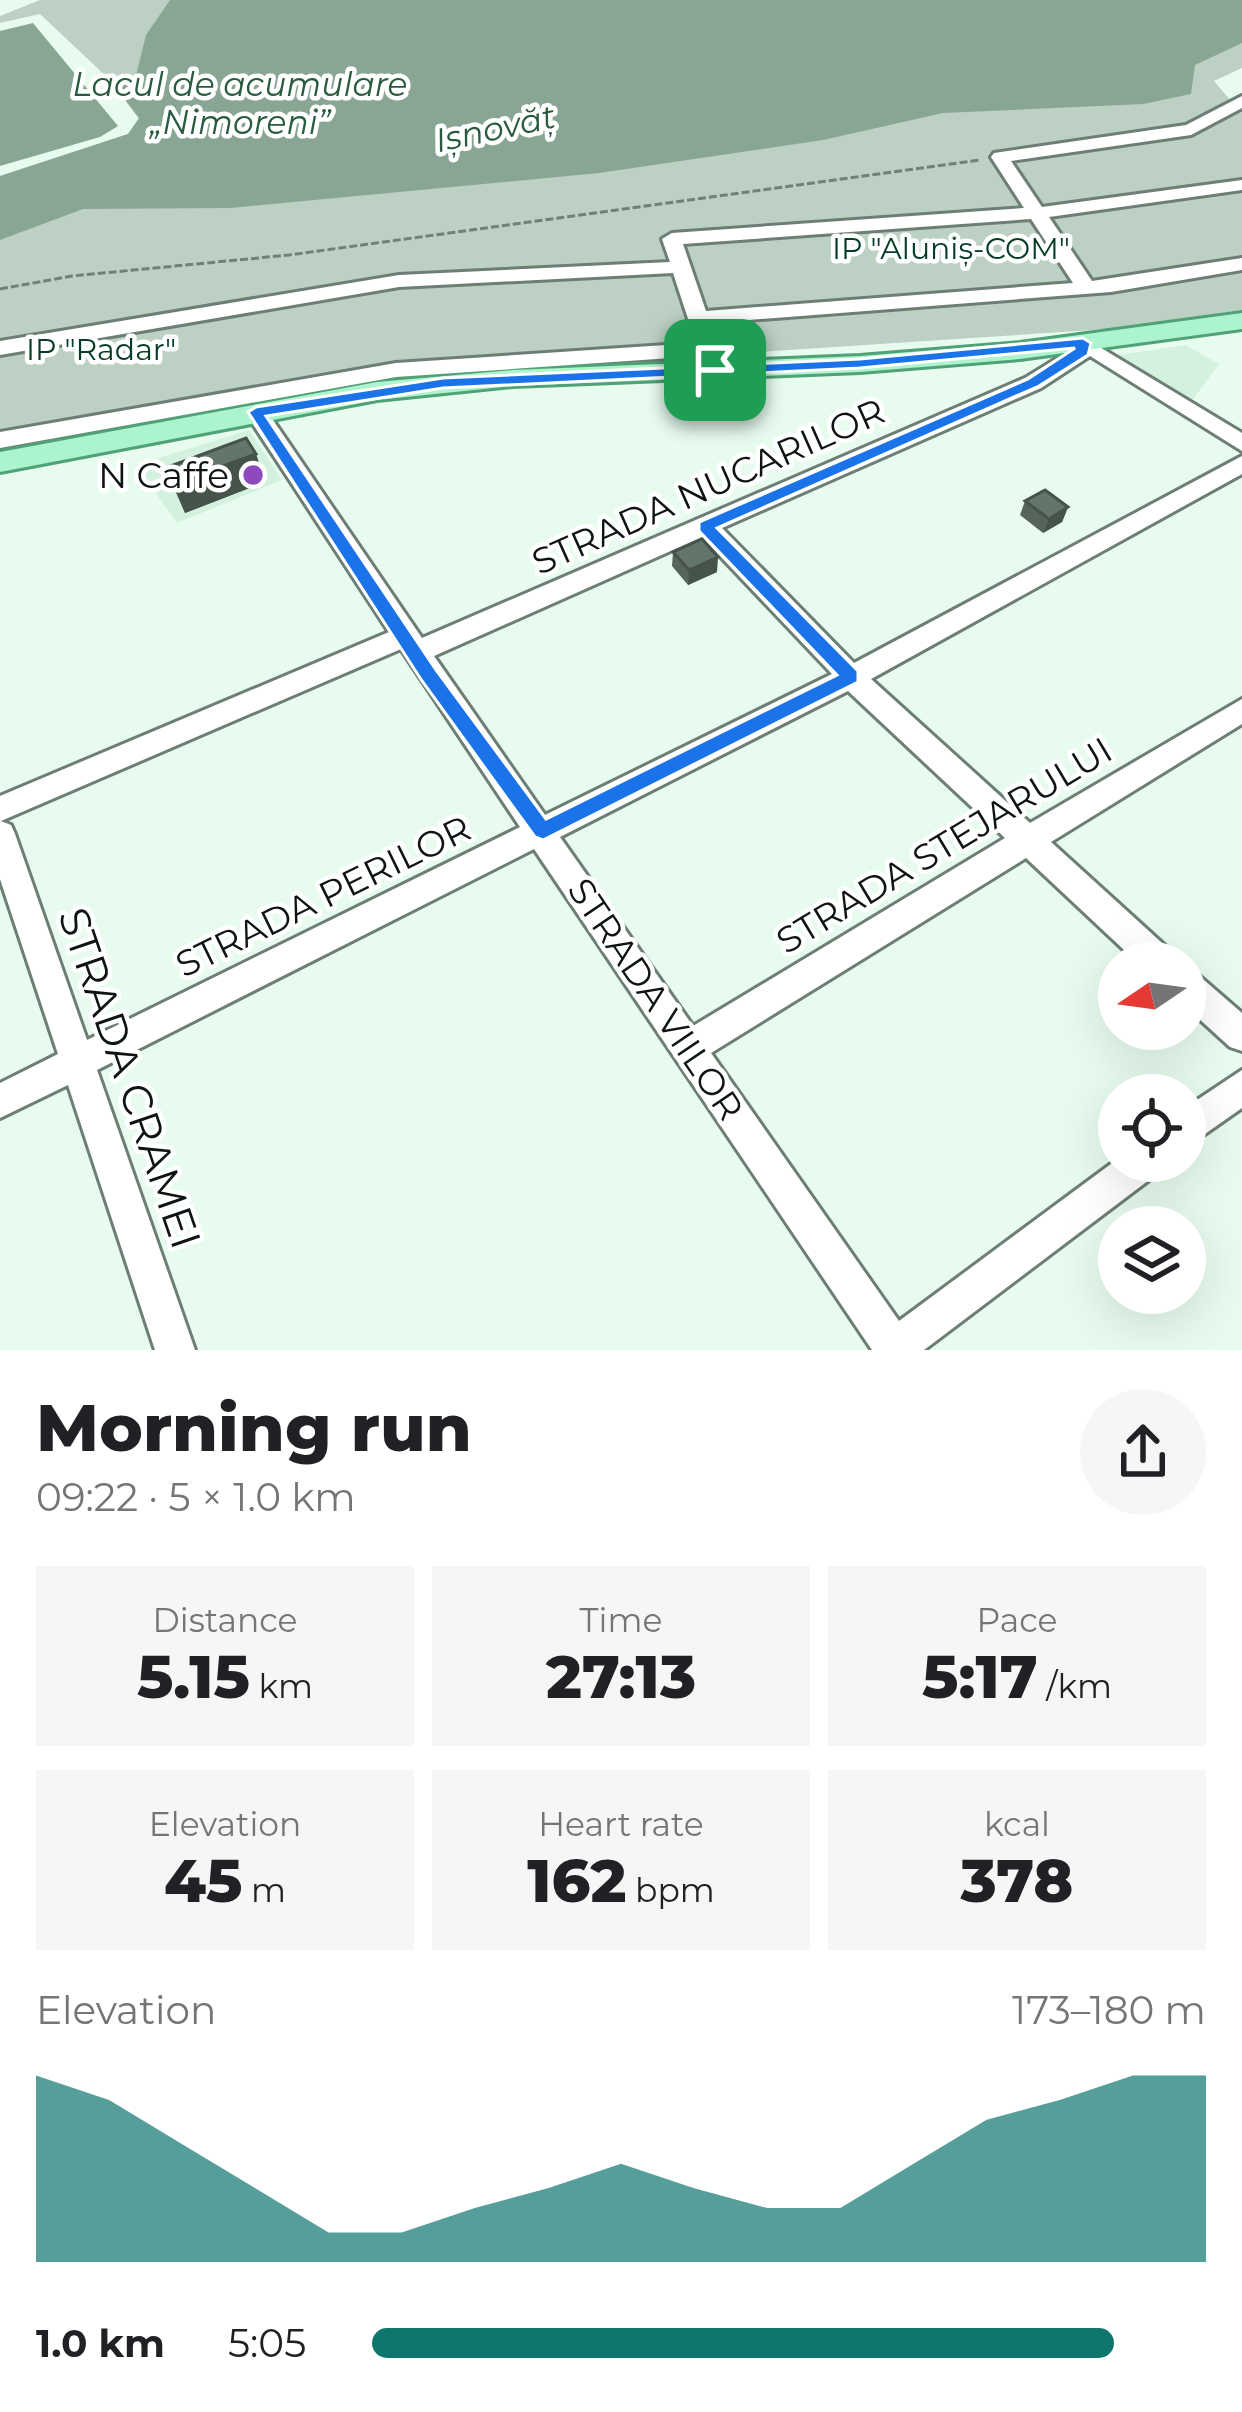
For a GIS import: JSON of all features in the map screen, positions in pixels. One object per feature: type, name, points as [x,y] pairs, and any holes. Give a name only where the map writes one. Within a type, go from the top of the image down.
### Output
[{"type":"main road","points":[[0,462],[256,412],[443,383],[711,359],[860,364],[1083,343],[1242,321]]},
{"type":"street","points":[[1086,288],[1000,157],[1191,130],[1242,101]]},
{"type":"street","points":[[0,440],[396,370],[711,359],[672,238],[1040,213],[1242,185]]},
{"type":"street","points":[[698,318],[1086,288],[1242,264]]},
{"type":"street","points":[[0,348],[399,281],[681,267]]},
{"type":"street","points":[[1083,343],[1242,443]]},
{"type":"street","name":"STRADA NUCARILOR","points":[[0,809],[705,526],[1033,382],[1071,361],[1082,352],[1083,343]]},
{"type":"street","name":"STRADA VIILOR","points":[[256,412],[894,1349]]},
{"type":"street","name":"STRADA PERILOR","points":[[0,1101],[851,677],[1242,464]]},
{"type":"street","points":[[705,526],[851,677],[1137,942]]},
{"type":"street","name":"STRADA STEJARULUI","points":[[688,1048],[1242,710]]},
{"type":"street","name":"STRADA CRAMEI","points":[[0,834],[175,1350]]},
{"type":"street","points":[[1206,1003],[1242,1035]]},
{"type":"street","points":[[1206,1114],[1242,1087]]},
{"type":"street","points":[[894,1349],[1116,1182]]},
{"type":"path","points":[[0,289],[140,268],[289,255],[1000,157]]},
{"type":"shaded area","points":[[1185,345],[1219,364],[1188,406],[1111,356]]},
{"type":"shaded area","points":[[249,430],[282,480],[177,523],[136,465]]},
{"type":"green space","points":[[40,0],[292,0],[1183,64],[1242,31],[1242,68],[1214,81],[1231,101],[1242,95],[1242,310],[1108,329],[391,376],[0,451],[0,176],[128,134],[139,119],[110,80],[40,14],[0,23],[0,16]]},
{"type":"water","name":"Lacul de acumulare „Nimoreni”","points":[[170,0],[1242,0],[1242,43],[1195,65],[1191,94],[1143,104],[943,113],[823,140],[599,173],[230,208],[83,209],[0,240],[0,176],[128,134],[139,118],[110,80],[136,75],[146,35]]},
{"type":"water","points":[[33,23],[118,126],[100,137],[0,166],[0,31]]},
{"type":"building","points":[[246,438],[256,454],[174,484],[165,468]]},
{"type":"building","points":[[1045,490],[1068,507],[1049,519],[1025,501]]},
{"type":"building","points":[[702,539],[718,557],[689,570],[673,552]]},
{"type":"place","name":"N Caffe","points":[[253,475]]},
{"type":"route","points":[[1083,343],[1082,352],[1071,361],[1033,382],[705,526],[851,677],[543,831],[429,676],[256,412],[443,383],[715,370],[860,364],[1083,343]]},
{"type":"water label","name":"Ișnovăț","points":[[495,128]]},
{"type":"park label","name":"IP \"Aluniș-COM\"","points":[[951,249]]},
{"type":"park label","name":"IP \"Radar\"","points":[[101,350]]}]
